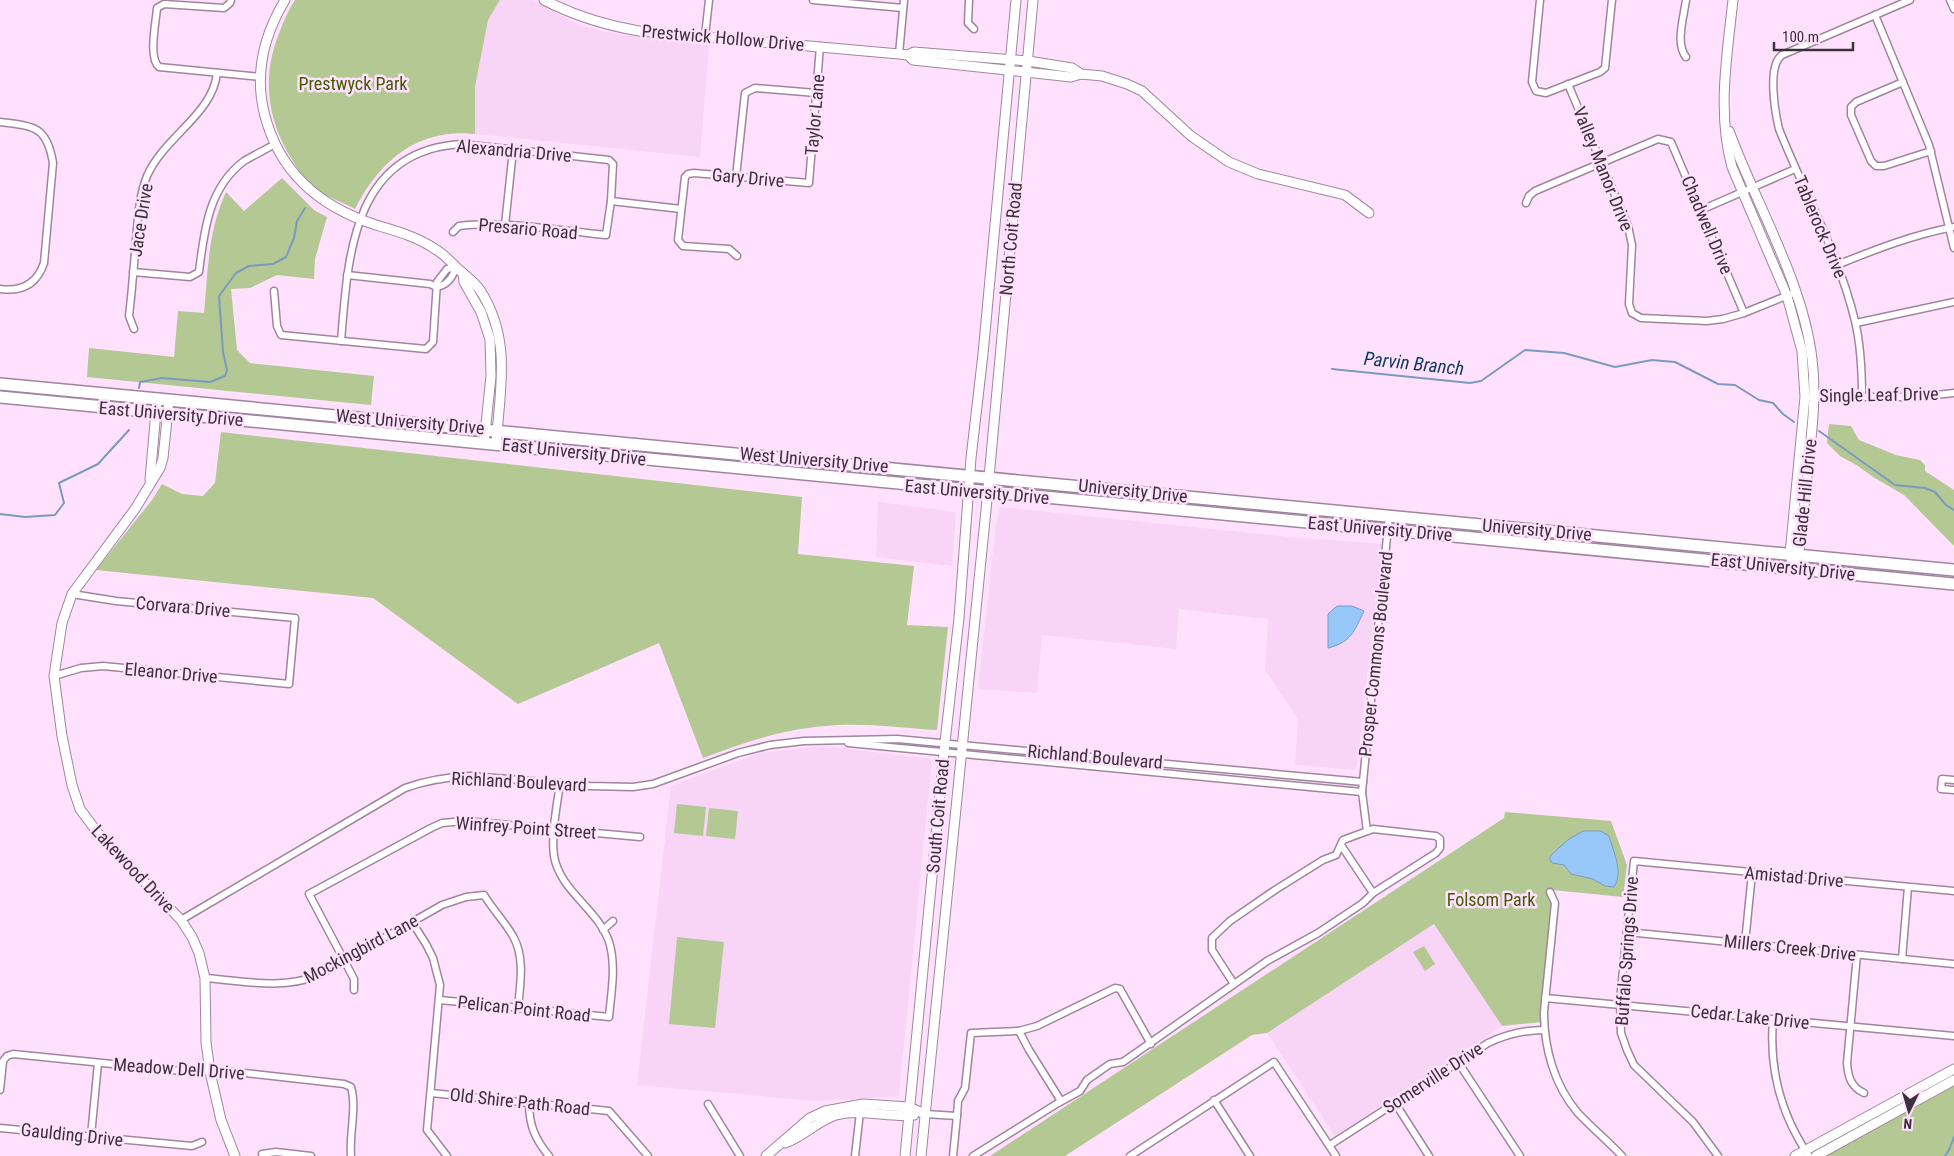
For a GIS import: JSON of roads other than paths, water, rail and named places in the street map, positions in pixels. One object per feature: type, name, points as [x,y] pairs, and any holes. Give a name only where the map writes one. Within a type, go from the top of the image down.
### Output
[{"type":"highway","name":"West University Drive","points":[[0,384],[970,475]]},
{"type":"highway","name":"East University Drive","points":[[0,397],[1954,584]]},
{"type":"highway","name":"University Drive","points":[[970,475],[1954,570]]},
{"type":"street","points":[[285,0],[272,22],[266,40],[261,77],[263,110],[278,152],[296,177],[317,197],[345,213],[422,241],[436,249],[471,278],[494,317],[500,342],[503,373],[496,444]]},
{"type":"street","name":"Prestwick Hollow Drive","points":[[544,0],[569,13],[608,26],[903,54],[914,52],[1011,59],[1072,68],[1081,74]]},
{"type":"street","points":[[705,36],[709,0]]},
{"type":"street","points":[[813,0],[903,8]]},
{"type":"street","points":[[903,54],[904,0]]},
{"type":"street","points":[[969,0],[968,23],[974,30]]},
{"type":"street","name":"North Coit Road","points":[[970,475],[1016,0]]},
{"type":"street","name":"North Coit Road","points":[[988,477],[1033,0]]},
{"type":"street","points":[[1540,0],[1532,82],[1536,91],[1546,93],[1600,72],[1605,68],[1612,0]]},
{"type":"street","points":[[1686,0],[1681,42],[1682,52],[1686,57]]},
{"type":"street","name":"Glade Hill Drive","points":[[1733,0],[1725,83],[1725,133],[1730,159],[1742,192],[1791,294]]},
{"type":"street","points":[[1910,0],[1875,15],[1931,151],[1952,227],[1954,248]]},
{"type":"street","points":[[1950,0],[1954,9]]},
{"type":"street","points":[[230,2],[224,8],[160,5],[157,8],[153,55],[155,64],[159,67],[261,77]]},
{"type":"street","name":"Tablerock Drive","points":[[1862,397],[1861,361],[1856,323],[1838,264],[1779,129],[1774,107],[1773,88],[1778,59],[1782,55],[1875,15]]},
{"type":"street","name":"Taylor Lane","points":[[809,183],[820,46]]},
{"type":"street","name":"Prestwick Hollow Drive","points":[[903,54],[913,60],[1071,77],[1081,74],[1102,76],[1127,84],[1142,91],[1191,136],[1229,162],[1267,176],[1345,195],[1369,213]]},
{"type":"street","name":"Jace Drive","points":[[134,329],[129,316],[139,208],[147,176],[163,148],[209,100],[214,90],[217,73]]},
{"type":"street","points":[[1903,82],[1856,102],[1850,107],[1851,115],[1871,161],[1876,166],[1884,166],[1931,151]]},
{"type":"street","name":"Valley Manor Drive","points":[[1568,84],[1631,236],[1633,254],[1629,304],[1632,313],[1641,318],[1707,321],[1744,313]]},
{"type":"street","points":[[736,177],[745,93],[755,88],[816,93]]},
{"type":"street","points":[[0,122],[24,125],[36,129],[45,136],[51,148],[53,163],[44,263],[40,273],[32,284],[21,289],[0,288]]},
{"type":"street","name":"Glade Hill Drive","points":[[1726,125],[1752,188],[1810,348],[1814,382],[1809,397],[1793,568]]},
{"type":"street","name":"Chadwell Drive","points":[[1602,163],[1658,139],[1667,140],[1674,145],[1744,313]]},
{"type":"street","points":[[134,272],[190,277],[199,272],[204,227],[217,192],[229,176],[244,162],[275,144]]},
{"type":"street","name":"Alexandria Drive","points":[[341,342],[347,275],[352,246],[364,207],[385,176],[402,162],[426,150],[462,144],[609,160],[613,164],[611,201]]},
{"type":"street","points":[[505,225],[513,150]]},
{"type":"street","points":[[1526,203],[1529,196],[1535,191],[1602,163]]},
{"type":"street","points":[[1701,210],[1795,169]]},
{"type":"street","name":"Gary Drive","points":[[681,209],[684,181],[688,174],[809,183]]},
{"type":"street","points":[[998,198],[1014,199]]},
{"type":"street","points":[[611,201],[681,209],[678,240],[680,244],[683,246],[729,249],[737,256]]},
{"type":"street","name":"Presario Road","points":[[453,232],[459,226],[471,224],[505,225],[606,236],[611,201]]},
{"type":"street","points":[[1838,264],[1882,246],[1927,232],[1952,227]]},
{"type":"street","points":[[274,291],[277,326],[281,335],[426,349],[433,342],[437,282],[447,269],[459,270]]},
{"type":"street","points":[[459,270],[481,312],[490,340],[492,376],[484,443]]},
{"type":"street","points":[[347,275],[430,284],[437,287]]},
{"type":"street","points":[[1744,313],[1791,294]]},
{"type":"street","points":[[1856,323],[1954,302]]},
{"type":"street","points":[[987,309],[1004,311]]},
{"type":"street","name":"Single Leaf Drive","points":[[1809,397],[1918,397],[1954,393]]},
{"type":"street","name":"Lakewood Drive","points":[[163,399],[150,483],[135,509],[72,594],[62,623],[54,676],[62,736],[72,784],[80,809],[100,836],[181,920],[192,937],[199,953],[206,978],[206,1042],[210,1072],[221,1120],[235,1156]]},
{"type":"street","name":"South Coit Road","points":[[905,1156],[945,742],[959,618],[970,475]]},
{"type":"street","name":"South Coit Road","points":[[921,1156],[988,477]]},
{"type":"street","name":"Prosper Commons Boulevard","points":[[1367,831],[1362,792],[1389,516]]},
{"type":"street","name":"Corvara Drive","points":[[72,594],[116,601],[295,618],[289,684]]},
{"type":"street","points":[[959,618],[975,620]]},
{"type":"street","name":"Eleanor Drive","points":[[54,676],[81,668],[103,666],[289,684]]},
{"type":"street","name":"Richland Boulevard","points":[[181,920],[397,793],[420,782],[436,778],[470,776],[613,787],[653,784],[756,748],[795,742],[898,739],[1363,782]]},
{"type":"street","name":"Richland Boulevard","points":[[827,741],[1362,792]]},
{"type":"street","points":[[1954,780],[1942,779],[1941,790],[1954,790]]},
{"type":"street","points":[[560,783],[554,855],[559,872],[603,930],[613,921]]},
{"type":"street","name":"Winfrey Point Street","points":[[345,961],[309,894],[442,823],[465,821],[640,837]]},
{"type":"street","points":[[972,1156],[1080,1091],[1087,1080],[1110,1064],[1123,1062],[1151,1044],[1268,961],[1318,933],[1373,893],[1436,854],[1440,845],[1440,839],[1436,836],[1373,829],[1343,840],[1336,854],[1275,890],[1230,921],[1212,938],[1212,950],[1234,984]]},
{"type":"street","points":[[1341,845],[1373,893]]},
{"type":"street","name":"Amistad Drive","points":[[1634,861],[1954,891]]},
{"type":"street","name":"Buffalo Springs Drive","points":[[1634,861],[1620,1004],[1621,1033],[1626,1050],[1634,1065],[1693,1122],[1718,1156]]},
{"type":"street","points":[[933,868],[950,868]]},
{"type":"street","points":[[1745,943],[1752,872]]},
{"type":"street","points":[[1902,959],[1908,888]]},
{"type":"street","points":[[1550,892],[1555,903],[1545,998],[1544,1030],[1548,1052],[1567,1098],[1577,1112],[1622,1156]]},
{"type":"street","name":"Mockingbird Lane","points":[[206,978],[292,984],[304,982],[455,900],[484,895],[513,936],[518,947],[521,962],[518,1008]]},
{"type":"street","points":[[412,922],[433,958],[440,985],[427,1130],[448,1156]]},
{"type":"street","name":"Pelican Point Road","points":[[440,1000],[608,1017],[613,962],[610,944],[603,930]]},
{"type":"street","name":"Millers Creek Drive","points":[[1627,932],[1954,964]]},
{"type":"street","points":[[924,954],[941,955]]},
{"type":"street","points":[[1857,955],[1848,1072],[1855,1088],[1864,1093]]},
{"type":"street","points":[[345,961],[354,979],[354,990]]},
{"type":"street","points":[[953,1156],[958,1101],[965,1088],[971,1032],[1019,1032],[1038,1026],[1115,988],[1120,989],[1151,1044]]},
{"type":"street","name":"Cedar Lake Drive","points":[[1545,998],[1954,1036]]},
{"type":"street","points":[[1773,1020],[1772,1040],[1777,1087],[1784,1109],[1807,1153]]},
{"type":"street","name":"Somerville Drive","points":[[1330,1145],[1488,1042],[1527,1030],[1544,1030]]},
{"type":"street","points":[[1019,1032],[1028,1050],[1061,1101]]},
{"type":"street","name":"Meadow Dell Drive","points":[[0,1090],[3,1061],[7,1056],[13,1054],[182,1072],[227,1071],[344,1084],[351,1087],[353,1095],[350,1156]]},
{"type":"street","points":[[1130,1156],[1274,1062],[1336,1156]]},
{"type":"street","points":[[1458,1062],[1520,1156]]},
{"type":"street","points":[[91,1136],[98,1063]]},
{"type":"street","points":[[1795,1156],[1807,1153],[1954,1069]]},
{"type":"street","points":[[1816,1156],[1954,1080]]},
{"type":"street","name":"Old Shire Path Road","points":[[431,1093],[610,1111],[648,1156]]},
{"type":"street","points":[[1214,1100],[1250,1156]]},
{"type":"street","points":[[529,1103],[531,1128],[535,1138],[549,1156]]},
{"type":"street","points":[[1395,1103],[1429,1156]]},
{"type":"street","points":[[708,1104],[740,1156]]},
{"type":"street","points":[[855,1156],[860,1108]]},
{"type":"street","points":[[766,1156],[782,1144],[794,1130],[825,1110],[860,1108],[957,1116]]},
{"type":"street","name":"Gaulding Drive","points":[[0,1128],[192,1146],[202,1142]]},
{"type":"street","points":[[262,1154],[276,1152],[311,1156]]},
{"type":"water","points":[[1337,606],[1352,606],[1364,611],[1351,635],[1336,646],[1328,648],[1328,614]]},
{"type":"water","points":[[1583,831],[1601,831],[1609,836],[1618,869],[1617,881],[1614,887],[1605,886],[1593,879],[1571,874],[1564,865],[1552,863],[1550,860],[1550,856],[1569,839]]},
{"type":"waterway","points":[[139,388],[140,382],[162,378],[210,382],[225,376],[227,370],[223,352],[219,296],[236,273],[249,266],[273,264],[286,257],[294,238],[297,221],[305,208]]},
{"type":"waterway","name":"Parvin Branch","points":[[1332,369],[1470,383],[1481,381],[1525,350],[1564,353],[1615,367],[1652,360],[1675,362],[1718,384],[1735,385],[1759,400],[1773,403],[1794,422]]},
{"type":"waterway","points":[[0,514],[25,517],[55,515],[64,503],[59,483],[98,464],[129,430]]},
{"type":"waterway","name":"Parvin Branch","points":[[1819,431],[1895,485],[1925,488],[1935,492],[1946,505],[1954,510]]},
{"type":"waterway","points":[[1945,1156],[1954,1137]]},
{"type":"park label","name":"Prestwyck Park","points":[[353,84]]},
{"type":"park label","name":"Folsom Park","points":[[1491,900]]}]
